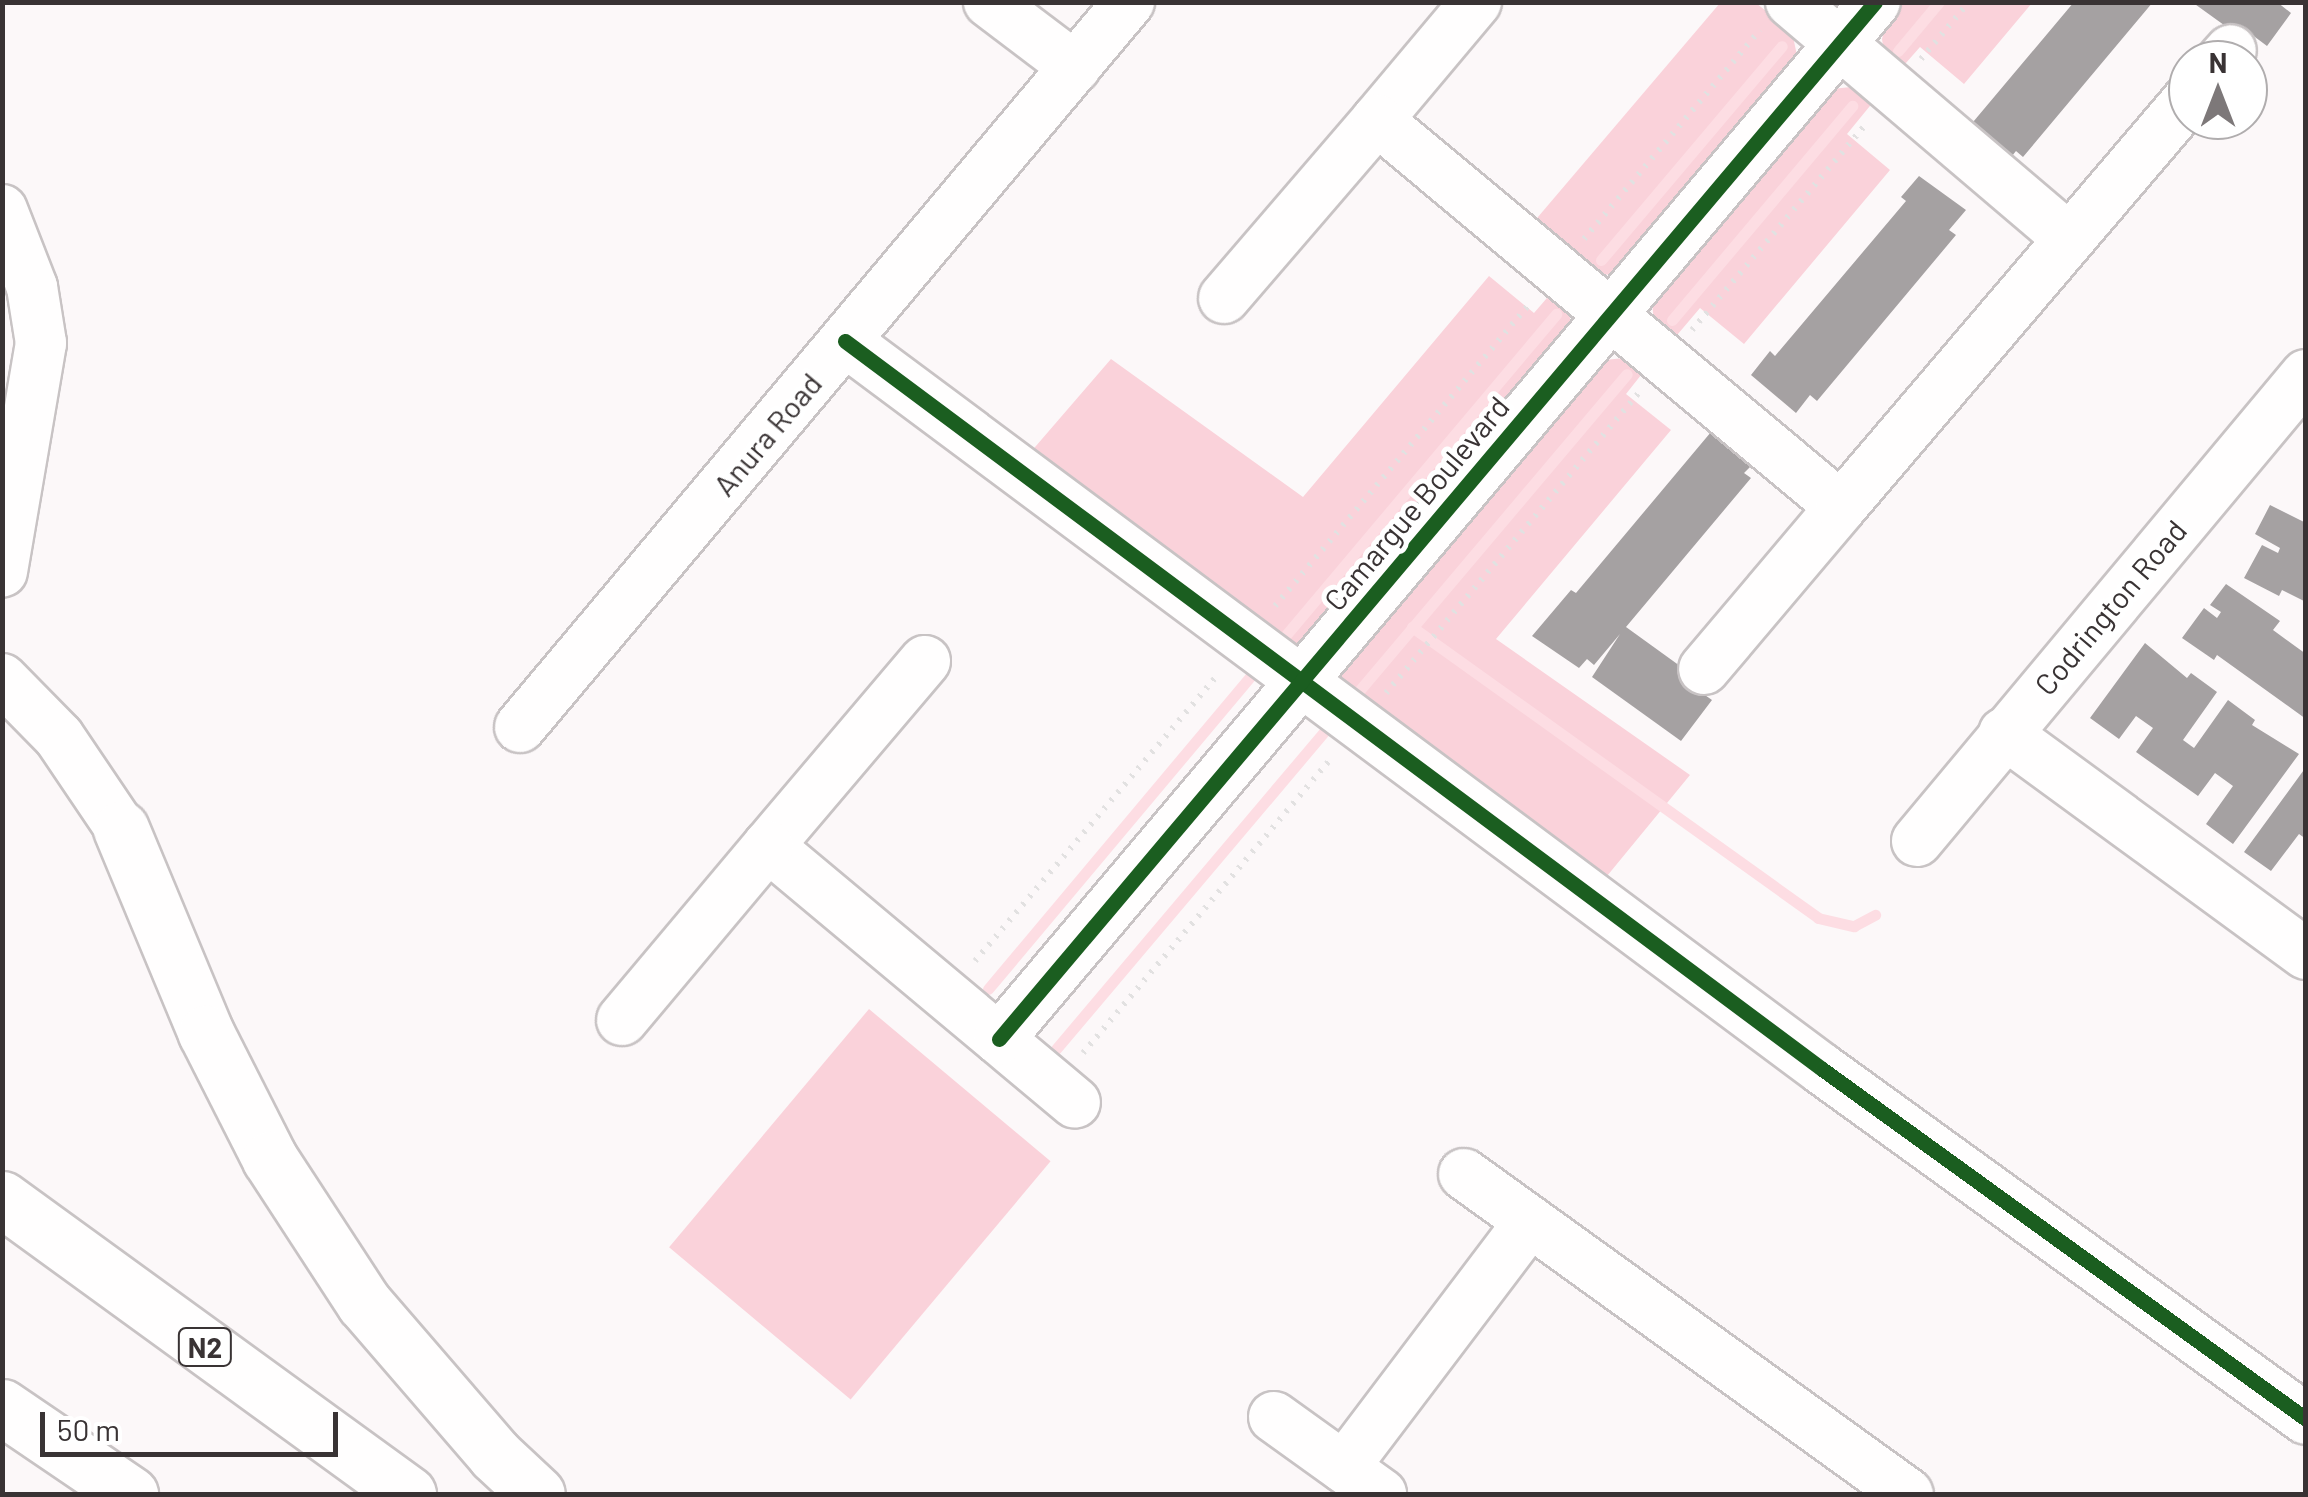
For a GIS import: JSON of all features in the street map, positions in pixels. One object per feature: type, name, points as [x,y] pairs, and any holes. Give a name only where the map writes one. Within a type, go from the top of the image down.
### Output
[{"type":"highway","points":[[121,829],[206,1034],[270,1159],[364,1303],[495,1455],[538,1494]]},
{"type":"highway","name":"N2","points":[[2,1199],[408,1494]]},
{"type":"highway","points":[[2,1407],[130,1494]]},
{"type":"street","points":[[988,2],[1075,67]]},
{"type":"street","name":"Anura Road","points":[[520,727],[1129,2]]},
{"type":"street","points":[[1224,298],[1476,2]]},
{"type":"street","name":"Camargue Boulevard","points":[[999,1039],[1875,2]]},
{"type":"street","points":[[1781,10],[1840,44],[2070,240]]},
{"type":"street","points":[[1377,120],[1842,507]]},
{"type":"street","points":[[1704,669],[2168,124]]},
{"type":"street","points":[[2,210],[32,287],[40,343],[2,572]]},
{"type":"street","points":[[845,341],[1359,725],[2306,1420]]},
{"type":"street","name":"Codrington Road","points":[[1916,840],[2306,375]]},
{"type":"street","points":[[622,1020],[924,662]]},
{"type":"street","points":[[2,679],[59,737],[121,829]]},
{"type":"street","points":[[2004,733],[2306,954]]},
{"type":"street","points":[[768,846],[1065,1094]]},
{"type":"street","points":[[1464,1174],[1908,1494]]},
{"type":"street","points":[[1274,1416],[1362,1481],[1530,1221]]},
{"type":"path","points":[[1065,1094],[1359,725],[1969,2]]},
{"type":"path","points":[[946,995],[1781,10]]},
{"type":"shaded area","points":[[1720,3],[1756,3],[1792,32],[1798,60],[1618,274],[1599,275],[1532,224]]},
{"type":"shaded area","points":[[1901,3],[2032,3],[1964,84],[1920,47],[1898,72],[1884,52],[1882,39],[1887,19]]},
{"type":"shaded area","points":[[1851,87],[1874,101],[1847,134],[1890,170],[1744,344],[1700,308],[1672,341],[1654,322],[1652,302],[1832,89]]},
{"type":"shaded area","points":[[1489,276],[1534,313],[1553,291],[1569,309],[1571,328],[1294,662],[1023,461],[1111,359],[1303,497]]},
{"type":"shaded area","points":[[1624,358],[1645,370],[1626,394],[1671,430],[1496,639],[1690,775],[1598,887],[1325,686],[1605,360]]},
{"type":"shaded area","points":[[869,1009],[1051,1161],[851,1400],[669,1247]]},
{"type":"building","points":[[2074,2],[2153,2],[2023,157],[2016,151],[2008,161],[1968,128]]},
{"type":"building","points":[[2192,2],[2277,2],[2291,13],[2268,45],[2268,40],[2259,40],[2247,31],[2242,38]]},
{"type":"building","points":[[1919,176],[1966,210],[1949,230],[1956,235],[1817,401],[1810,395],[1796,413],[1751,375],[1770,351],[1775,356],[1906,201],[1901,197]]},
{"type":"building","points":[[1711,432],[1751,466],[1744,473],[1751,478],[1626,627],[1698,679],[1692,686],[1712,700],[1681,741],[1592,677],[1620,634],[1594,665],[1587,659],[1579,668],[1532,636],[1571,590],[1576,593]]},
{"type":"building","points":[[2270,505],[2306,523],[2306,602],[2282,590],[2279,596],[2244,578],[2262,545],[2278,553],[2280,548],[2255,534]]},
{"type":"building","points":[[2226,584],[2280,621],[2273,630],[2306,654],[2306,719],[2217,655],[2214,660],[2182,638],[2204,608],[2217,618],[2221,612],[2210,605]]},
{"type":"building","points":[[2145,643],[2187,678],[2191,673],[2217,692],[2183,740],[2194,748],[2228,700],[2255,720],[2252,725],[2299,754],[2233,844],[2206,824],[2233,786],[2215,773],[2198,796],[2136,752],[2153,728],[2136,716],[2119,739],[2090,718]]},
{"type":"building","points":[[2306,767],[2306,839],[2299,834],[2271,871],[2244,852]]},
{"type":"waterway","points":[[1898,51],[1939,2]]},
{"type":"waterway","points":[[1601,260],[1782,46]]},
{"type":"waterway","points":[[1672,320],[1852,106]]},
{"type":"waterway","points":[[1280,642],[1556,314]]},
{"type":"waterway","points":[[1353,698],[1627,374]]},
{"type":"waterway","points":[[1412,627],[1818,918],[1854,926],[1875,915]]},
{"type":"waterway","points":[[988,989],[1251,676]]},
{"type":"waterway","points":[[1056,1049],[1325,731]]},
{"type":"cycle path","points":[[999,1039],[1875,2]]},
{"type":"cycle path","points":[[845,341],[1822,1069],[2306,1419]]}]
